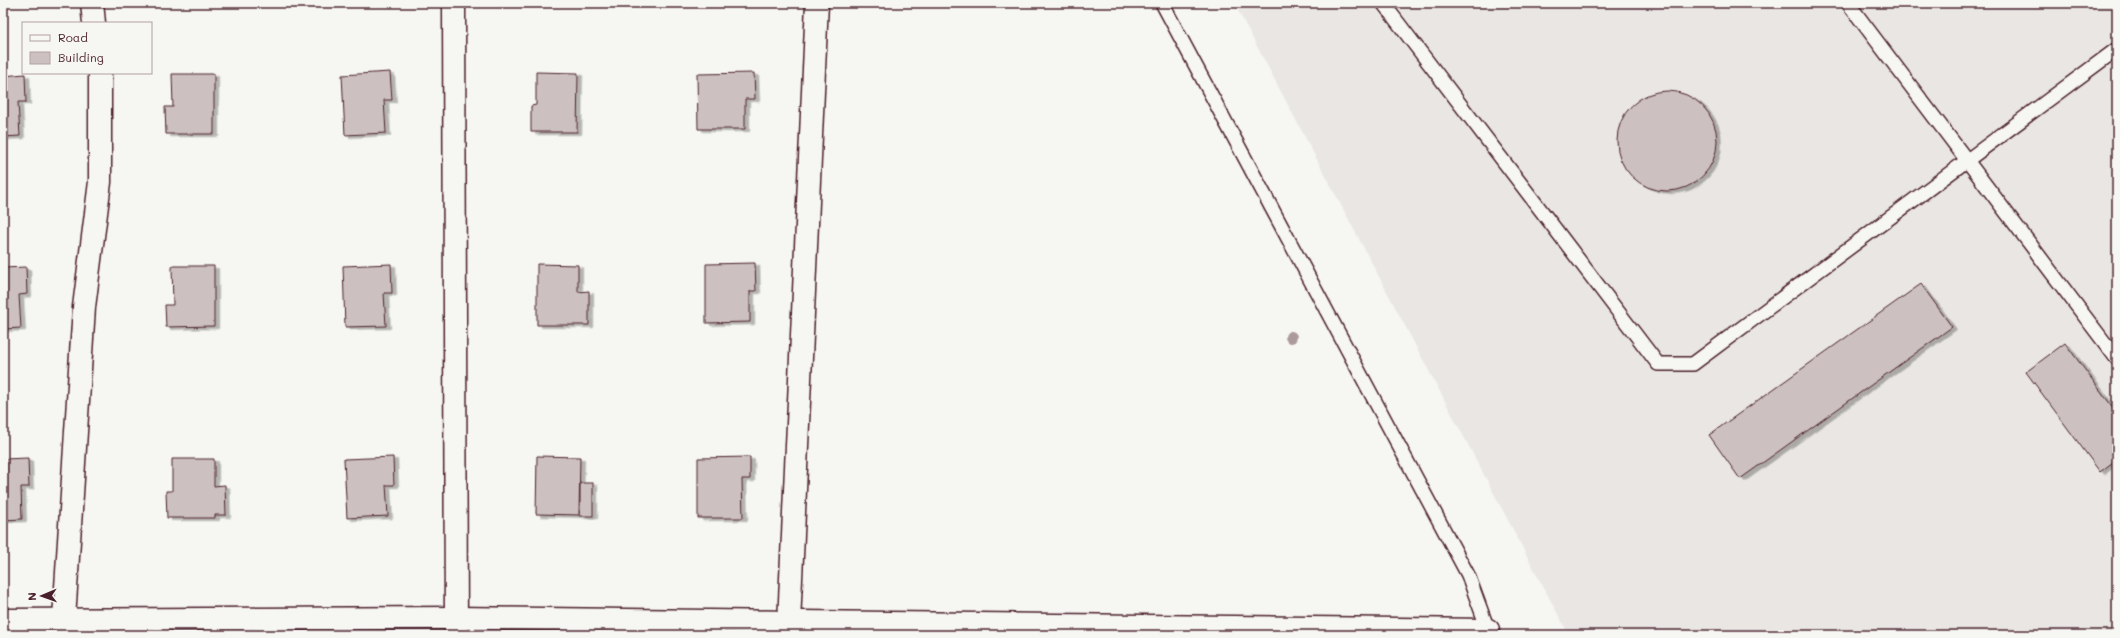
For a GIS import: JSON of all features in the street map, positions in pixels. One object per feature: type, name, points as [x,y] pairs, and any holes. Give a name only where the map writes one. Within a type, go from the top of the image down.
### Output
[{"type":"street","points":[[92,3],[94,22]]},
{"type":"street","points":[[454,3],[456,626]]},
{"type":"street","points":[[789,623],[817,3]]},
{"type":"street","points":[[64,619],[84,307],[100,182],[100,74]]},
{"type":"street","points":[[3,620],[64,619],[456,626],[789,623],[1489,633]]},
{"type":"lane","points":[[1162,3],[1468,575],[1489,633]]},
{"type":"lane","points":[[1383,3],[1658,364],[1693,364],[2117,49]]},
{"type":"lane","points":[[1848,3],[2117,358]]},
{"type":"shaded area","points":[[1234,3],[2117,3],[2117,635],[1569,635]]},
{"type":"building","points":[[390,72],[392,100],[384,100],[386,133],[345,135],[342,75]]},
{"type":"building","points":[[536,72],[578,73],[577,132],[531,132],[531,106],[536,105]]},
{"type":"building","points":[[754,73],[755,99],[745,99],[745,129],[698,129],[697,74]]},
{"type":"building","points":[[25,74],[26,102],[18,102],[20,136],[3,137],[3,76]]},
{"type":"building","points":[[172,74],[214,74],[214,134],[166,134],[165,107],[173,107]]},
{"type":"building","points":[[1667,91],[1686,95],[1702,106],[1713,122],[1717,141],[1713,160],[1702,176],[1686,187],[1667,191],[1648,187],[1632,176],[1621,160],[1617,141],[1621,122],[1632,106],[1648,95]]},
{"type":"building","points":[[755,263],[756,291],[750,291],[750,322],[706,323],[706,264]]},
{"type":"building","points":[[391,264],[392,293],[384,293],[386,326],[345,327],[343,266]]},
{"type":"building","points":[[537,264],[578,265],[578,292],[589,291],[589,325],[537,325]]},
{"type":"building","points":[[172,266],[214,266],[214,326],[166,327],[165,305],[173,305]]},
{"type":"building","points":[[26,267],[27,294],[19,295],[21,328],[3,329],[3,268]]},
{"type":"building","points":[[1921,284],[1952,327],[1740,479],[1709,435]]},
{"type":"building","points":[[2065,343],[2117,413],[2117,459],[2100,472],[2026,372]]},
{"type":"building","points":[[537,456],[580,457],[579,515],[536,514]]},
{"type":"building","points":[[393,457],[394,485],[386,485],[388,516],[347,518],[344,459]]},
{"type":"building","points":[[750,457],[750,479],[742,479],[743,518],[698,518],[698,458]]},
{"type":"building","points":[[28,458],[29,487],[21,487],[22,519],[3,520],[3,459]]},
{"type":"building","points":[[172,459],[214,459],[214,486],[225,485],[226,515],[215,515],[215,518],[167,518],[166,491],[172,491]]},
{"type":"building","points":[[580,483],[593,483],[593,516],[580,516]]}]
